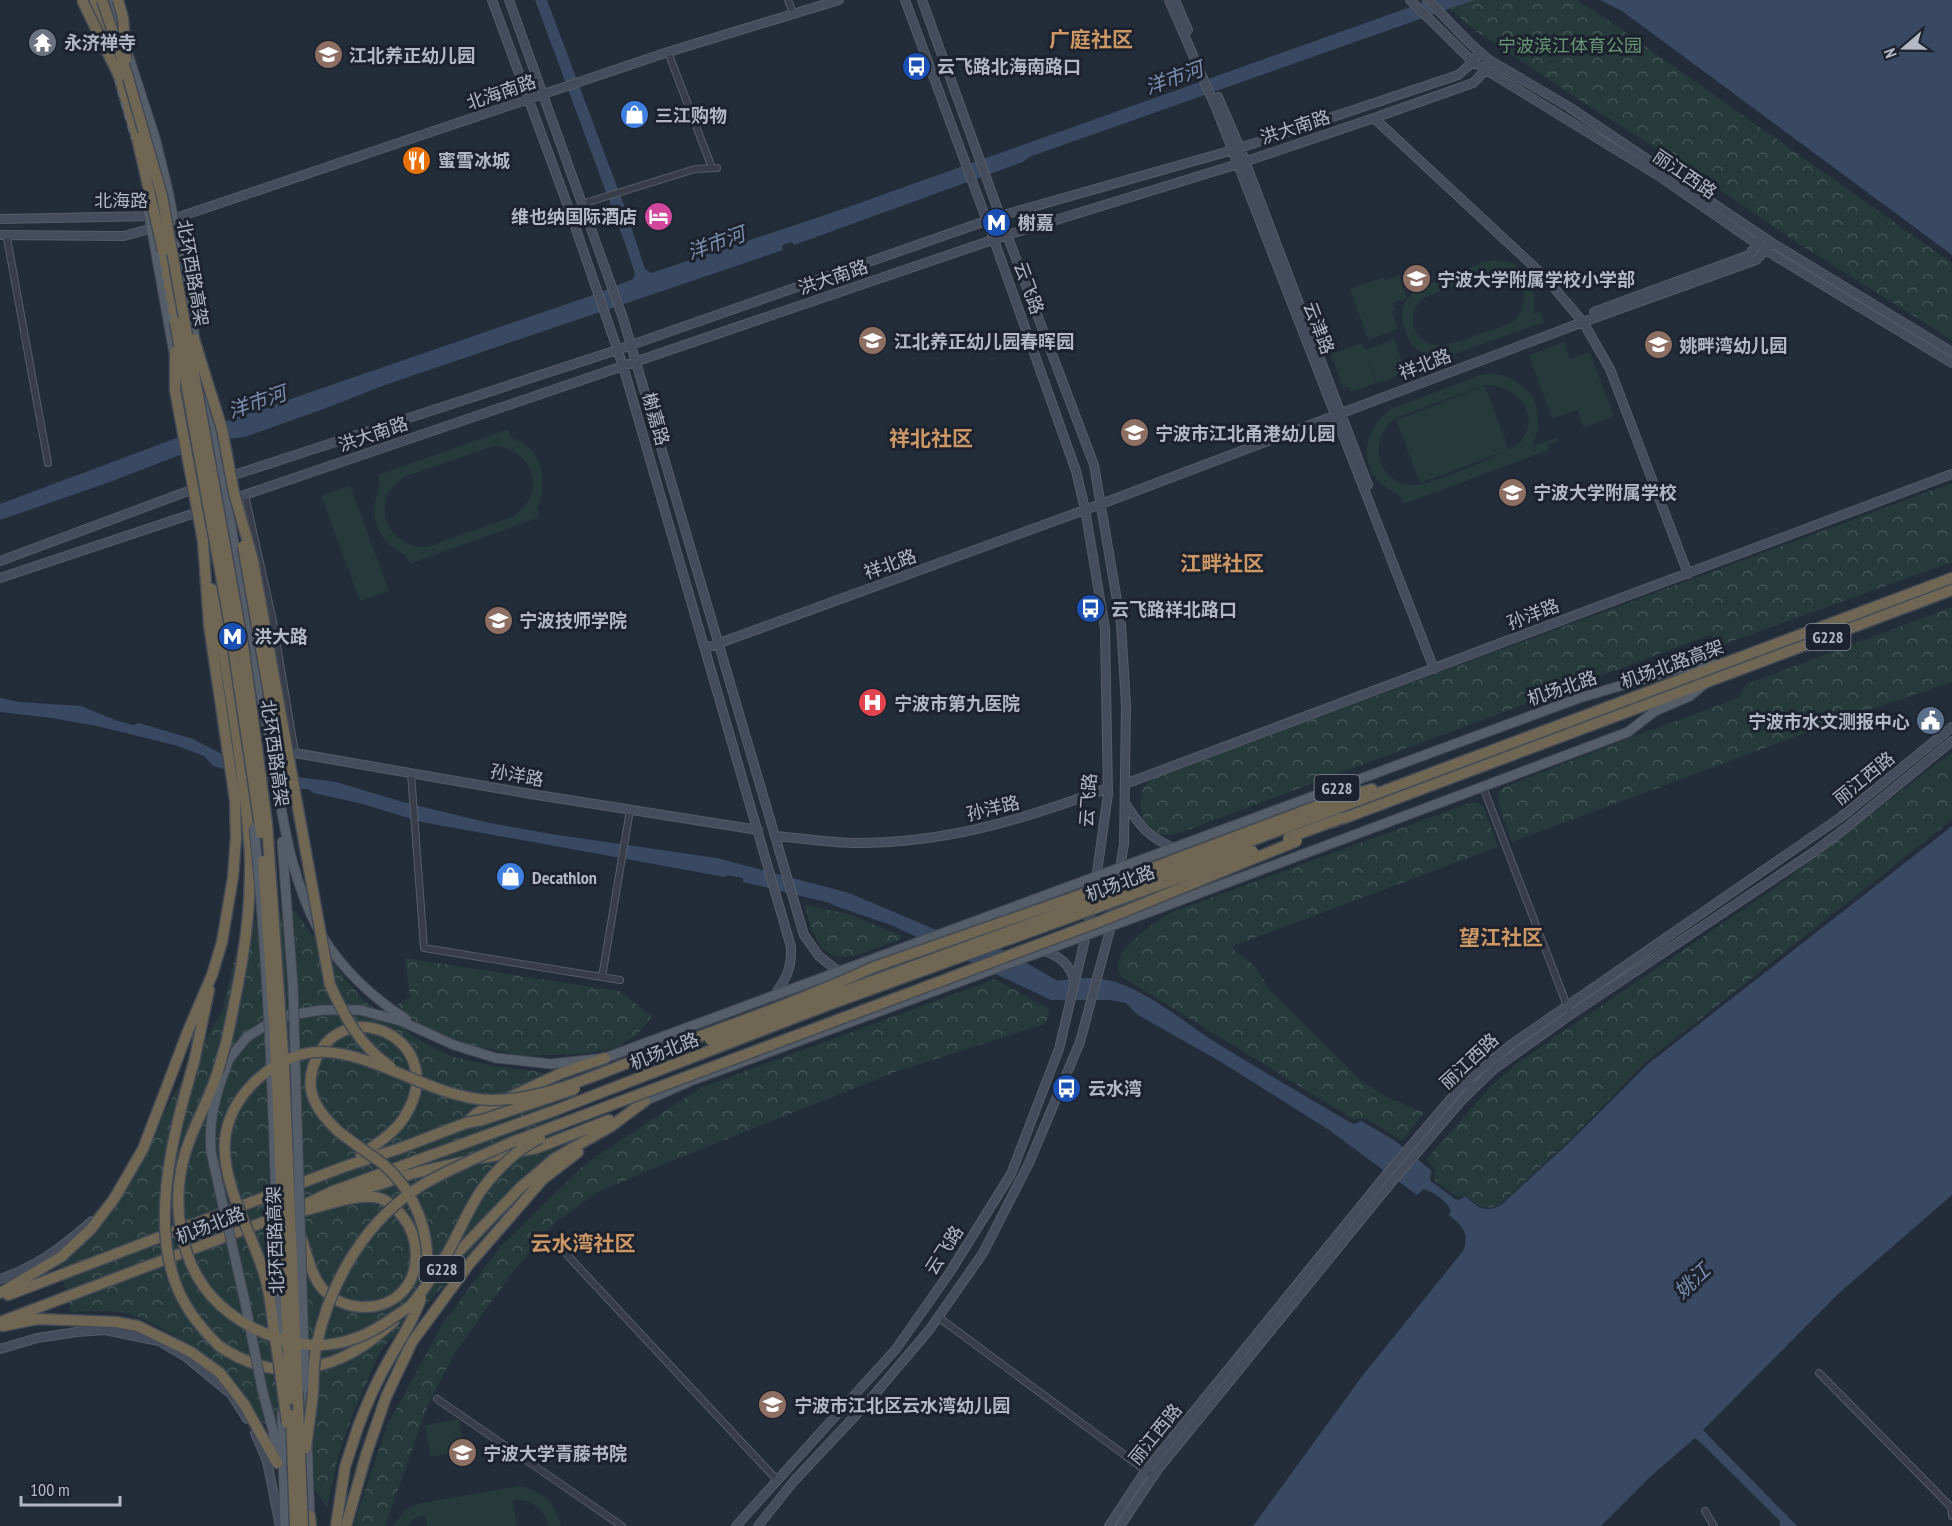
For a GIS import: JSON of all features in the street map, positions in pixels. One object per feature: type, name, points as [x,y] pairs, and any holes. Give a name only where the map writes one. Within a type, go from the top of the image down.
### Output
[{"type":"highway","points":[[82,0],[123,75]]},
{"type":"highway","name":"北环西路高架","points":[[94,0],[123,75],[147,176],[229,620],[260,826],[274,1039],[295,1526]]},
{"type":"highway","name":"北环西路高架","points":[[102,0],[123,75],[162,196],[244,651],[267,825],[285,1066],[302,1475],[308,1524]]},
{"type":"highway","points":[[118,0],[123,18],[123,75]]},
{"type":"highway","points":[[182,299],[222,429],[269,694],[275,744],[274,764]]},
{"type":"highway","points":[[175,322],[175,390],[222,638],[246,811],[250,871],[248,928],[239,984],[226,1043],[214,1082],[185,1154],[180,1189],[178,1214],[182,1236],[201,1283],[228,1312],[256,1330],[293,1342],[329,1345],[356,1339],[377,1330],[411,1305],[447,1254],[482,1189],[500,1168],[530,1143],[584,1116]]},
{"type":"highway","points":[[235,497],[253,560],[330,985],[348,1022],[364,1045],[406,1077]]},
{"type":"highway","points":[[0,1295],[61,1257],[91,1229],[104,1212],[143,1149],[212,975],[222,942],[233,878],[236,800],[209,625],[203,541]]},
{"type":"highway","name":"机场北路高架","points":[[1338,808],[1952,578]]},
{"type":"highway","name":"机场北路高架","points":[[1338,808],[1704,684],[1952,590]]},
{"type":"highway","points":[[302,1475],[312,1408],[316,1346],[326,1307],[345,1269],[370,1231],[422,1185],[510,1143],[1101,921],[1297,841],[1338,808]]},
{"type":"highway","points":[[293,1484],[287,1423],[265,1277],[231,1185],[225,1140],[231,1115],[246,1092],[262,1075],[288,1058],[312,1052],[335,1052],[462,1097],[489,1100],[517,1099],[567,1085],[836,984],[874,967],[1338,808]]},
{"type":"highway","name":"机场北路","points":[[0,1295],[346,1166],[466,1123],[556,1096],[1095,900],[1338,808]]},
{"type":"highway","name":"机场北路","points":[[0,1322],[285,1215],[331,1192],[556,1110],[828,1005],[1137,895],[1338,808]]},
{"type":"highway","name":"G228","points":[[212,975],[206,1013],[177,1119],[165,1198],[165,1224],[173,1275],[186,1306],[202,1329],[219,1346],[247,1362],[271,1369],[295,1370],[320,1366],[349,1356],[373,1340],[398,1317],[521,1187],[555,1158],[610,1127]]},
{"type":"highway","points":[[336,1526],[345,1467],[358,1427],[370,1396],[420,1301],[429,1256],[425,1234],[414,1204],[402,1185],[384,1165],[338,1131],[323,1117],[312,1099],[311,1072],[316,1056],[334,1034],[350,1028],[378,1030],[393,1035],[412,1056],[417,1074],[412,1104],[397,1128],[346,1166]]},
{"type":"highway","points":[[466,1123],[477,1113],[559,1074],[605,1058]]},
{"type":"highway","points":[[285,1215],[414,1173],[537,1148],[603,1124],[645,1101]]},
{"type":"highway","name":"G228","points":[[345,1526],[379,1417],[412,1342],[470,1263],[543,1179],[645,1101]]},
{"type":"highway","points":[[285,1215],[354,1198],[375,1197],[398,1210],[411,1229],[416,1245],[415,1262],[404,1290],[387,1302],[373,1307],[359,1308],[332,1299],[321,1287],[313,1273],[301,1238]]},
{"type":"highway","points":[[0,1327],[38,1319],[116,1322],[138,1326],[190,1352],[219,1373],[244,1404],[277,1463]]},
{"type":"highway","points":[[339,1501],[345,1526]]},
{"type":"main road","points":[[89,0],[113,71],[135,152],[152,229],[240,719],[258,871],[268,1029],[282,1399],[283,1526]]},
{"type":"main road","points":[[109,0],[156,141],[174,218],[222,479],[235,497],[274,764],[279,803],[292,986],[308,1524]]},
{"type":"main road","name":"榭嘉路","points":[[492,0],[623,366],[758,830],[791,947],[792,961],[786,978],[774,996]]},
{"type":"main road","name":"榭嘉路","points":[[509,0],[547,93],[637,362],[804,935],[819,956],[839,972]]},
{"type":"main road","name":"北海南路","points":[[174,218],[668,52],[839,0]]},
{"type":"main road","name":"云飞路","points":[[736,1526],[896,1349],[956,1263],[1011,1173],[1059,1049],[1097,877],[1108,788],[1105,629],[1085,509],[1076,471],[905,0]]},
{"type":"main road","name":"云飞路","points":[[758,1526],[794,1481],[869,1401],[938,1317],[982,1253],[1029,1162],[1080,1042],[1111,926],[1124,844],[1126,705],[1121,624],[1094,465],[1007,235],[922,0]]},
{"type":"main road","name":"云津路","points":[[1169,0],[1199,62],[1236,149],[1436,668]]},
{"type":"main road","name":"云津路","points":[[1175,0],[1199,62]]},
{"type":"main road","name":"丽江西路","points":[[1410,0],[1473,63],[1760,240]]},
{"type":"main road","name":"丽江西路","points":[[1427,0],[1479,53],[1569,107],[1770,247],[1952,363]]},
{"type":"main road","name":"洪大南路","points":[[0,561],[222,479],[617,350],[1000,216],[1236,149],[1458,75],[1473,63],[1479,53]]},
{"type":"main road","name":"洪大南路","points":[[0,578],[1007,235],[1241,163],[1374,118],[1473,83],[1486,70],[1491,61]]},
{"type":"main road","points":[[1374,118],[1544,276],[1582,320],[1610,369],[1688,574]]},
{"type":"main road","name":"北海路","points":[[0,219],[149,216],[174,218]]},
{"type":"main road","name":"北海路","points":[[3,236],[124,236],[152,229],[174,218]]},
{"type":"main road","name":"祥北路","points":[[706,648],[1085,509],[1100,501],[1582,320],[1749,255],[1760,240]]},
{"type":"main road","name":"丽江西路","points":[[1770,247],[1952,352]]},
{"type":"main road","name":"祥北路","points":[[1582,320],[1756,260],[1770,247]]},
{"type":"main road","name":"孙洋路","points":[[1125,784],[1952,474]]},
{"type":"main road","name":"机场北路","points":[[605,1058],[1580,698],[1681,668],[1723,663]]},
{"type":"main road","name":"机场北路","points":[[645,1101],[693,1080],[1628,732],[1655,711],[1690,696],[1704,684]]},
{"type":"main road","name":"丽江西路","points":[[1569,1010],[1841,818],[1952,727]]},
{"type":"main road","name":"丽江西路","points":[[1120,1526],[1154,1477],[1390,1184],[1412,1151],[1466,1081],[1512,1044],[1569,1010],[1814,852],[1952,741]]},
{"type":"main road","points":[[274,764],[295,753]]},
{"type":"main road","name":"孙洋路","points":[[295,753],[758,830]]},
{"type":"main road","name":"孙洋路","points":[[775,836],[856,843],[924,839],[997,826],[1056,808],[1108,788]]},
{"type":"main road","points":[[1125,802],[1142,829],[1157,841],[1174,848]]},
{"type":"main road","points":[[279,803],[290,858],[298,884],[323,937],[340,960],[369,991],[425,1032]]},
{"type":"main road","points":[[1043,951],[1056,955],[1066,963],[1075,982]]},
{"type":"main road","name":"G228","points":[[283,1526],[273,1430],[262,1389],[212,1152],[210,1128],[213,1103],[229,1059],[247,1037],[279,1017],[322,1010],[360,1010],[401,1021],[454,1045],[496,1058],[551,1064],[605,1058]]},
{"type":"main road","name":"丽江西路","points":[[1109,1526],[1146,1470],[1386,1175],[1412,1151]]},
{"type":"main road","points":[[0,1279],[18,1273],[54,1254],[104,1212]]},
{"type":"main road","points":[[0,1349],[37,1338],[105,1330],[159,1341],[177,1352],[232,1395],[253,1428],[267,1461],[283,1526]]},
{"type":"street","points":[[788,0],[793,13]]},
{"type":"street","points":[[585,203],[694,169],[714,168],[668,52]]},
{"type":"street","points":[[3,236],[48,463]]},
{"type":"street","points":[[235,497],[273,621],[295,753]]},
{"type":"street","points":[[411,773],[424,948],[620,980]]},
{"type":"street","points":[[1483,787],[1569,1010]]},
{"type":"street","points":[[602,977],[630,810]]},
{"type":"street","points":[[555,1242],[777,1480]]},
{"type":"street","points":[[938,1317],[1154,1477]]},
{"type":"street","points":[[1819,1373],[1951,1508],[1952,1516]]},
{"type":"street","points":[[437,1399],[622,1526]]},
{"type":"street","points":[[1705,1511],[1714,1526]]},
{"type":"green space","name":"宁波滨江体育公园","points":[[1439,0],[1577,0],[1608,20],[1952,263],[1952,340],[1796,242],[1689,169],[1575,97],[1476,31]]},
{"type":"green space","points":[[1489,261],[1505,261],[1522,269],[1534,293],[1533,313],[1540,311],[1544,322],[1422,366],[1419,356],[1423,353],[1411,343],[1404,328],[1402,316],[1409,297],[1434,281]],"holes":[[[1492,271],[1510,275],[1522,286],[1524,303],[1515,320],[1444,345],[1434,345],[1419,336],[1414,327],[1413,315],[1423,298]]]},
{"type":"green space","points":[[1399,275],[1407,298],[1393,303],[1396,310],[1392,312],[1398,329],[1368,340],[1350,289],[1384,277],[1385,280]]},
{"type":"green space","points":[[1394,339],[1406,373],[1377,383],[1367,355],[1376,383],[1351,392],[1349,387],[1343,388],[1331,354],[1362,343],[1365,350]]},
{"type":"green space","points":[[1564,342],[1570,359],[1590,352],[1614,416],[1584,428],[1577,410],[1552,419],[1529,355]]},
{"type":"green space","points":[[1492,373],[1505,376],[1526,389],[1533,398],[1538,421],[1537,433],[1532,446],[1558,437],[1559,441],[1548,445],[1549,450],[1404,504],[1397,494],[1380,483],[1368,464],[1370,434],[1382,416],[1391,409],[1480,375]],"holes":[[[1485,385],[1497,386],[1516,396],[1527,413],[1526,433],[1519,443],[1470,467],[1417,485],[1404,484],[1393,479],[1385,471],[1380,461],[1381,438],[1386,427],[1396,418]]]},
{"type":"green space","points":[[1485,386],[1509,450],[1420,483],[1396,420]]},
{"type":"green space","points":[[508,429],[512,438],[531,450],[541,467],[542,488],[537,509],[540,517],[410,564],[406,555],[386,541],[375,519],[378,475]],"holes":[[[494,446],[509,449],[528,465],[532,476],[533,488],[521,510],[509,518],[427,547],[412,545],[400,539],[391,530],[386,519],[387,495],[407,476]]]},
{"type":"green space","points":[[1952,483],[1952,562],[1719,646],[1710,635],[1179,833],[1164,835],[1157,833],[1151,829],[1143,817],[1141,795],[1146,785],[1154,778]]},
{"type":"green space","points":[[350,485],[389,591],[360,601],[321,496]]},
{"type":"green space","points":[[1952,607],[1952,682],[1854,715],[1512,842],[1498,802],[1499,791],[1504,787],[1738,698],[1745,685],[1757,680]]},
{"type":"green space","points":[[1952,752],[1952,820],[1646,1062],[1572,1138],[1500,1204],[1489,1208],[1481,1207],[1465,1195],[1457,1197],[1435,1181],[1436,1171],[1427,1159],[1492,1085],[1520,1061],[1776,887]]},
{"type":"green space","points":[[1472,802],[1479,803],[1484,808],[1498,847],[1233,946],[1234,950],[1255,966],[1270,990],[1360,1080],[1387,1097],[1424,1113],[1402,1141],[1367,1119],[1354,1120],[1122,977],[1119,972],[1119,960],[1130,944],[1157,921],[1172,912]]},
{"type":"green space","points":[[805,905],[848,914],[902,936],[901,939],[851,956],[828,953],[819,944],[811,928]]},
{"type":"green space","points":[[294,910],[365,1002],[424,1043],[453,1057],[494,1066],[541,1072],[571,1145],[508,1207],[444,1286],[381,1350],[353,1414],[338,1457],[327,1506],[257,1414],[212,1363],[175,1336],[134,1316],[111,1312],[71,1312],[59,1264],[84,1240],[148,1152],[166,1108],[222,1011],[243,923]]},
{"type":"green space","points":[[405,958],[619,991],[652,1016],[636,1036],[612,1049],[582,1054],[521,1056],[475,1046],[436,1032],[415,1021],[397,1005],[410,997]]},
{"type":"green space","points":[[995,979],[1051,1010],[1045,1024],[898,1071],[669,1162],[596,1193],[556,1222],[512,1273],[455,1353],[428,1405],[385,1526],[353,1526],[387,1426],[443,1323],[500,1247],[585,1164],[700,1088]]},
{"type":"green space","points":[[459,1419],[464,1451],[431,1457],[425,1425]]},
{"type":"green space","points":[[518,1486],[534,1490],[546,1498],[555,1510],[561,1526],[549,1526],[543,1513],[533,1504],[513,1500],[517,1526],[427,1526],[425,1515],[414,1519],[407,1526],[392,1526],[406,1510],[417,1504]]},
{"type":"water","points":[[535,0],[547,0],[625,208],[645,269],[651,273],[834,212],[1430,0],[1474,0],[1029,157],[1023,162],[794,245],[792,242],[782,245],[783,250],[385,385],[245,437],[228,439],[177,456],[0,520],[0,504],[171,440],[590,296],[633,279],[635,274],[626,246]]},
{"type":"water","points":[[1600,0],[1952,0],[1952,255],[1622,11]]},
{"type":"water","name":"姚江","points":[[0,698],[20,702],[81,706],[115,720],[133,725],[139,723],[193,739],[237,762],[282,775],[336,782],[403,802],[485,822],[717,858],[849,893],[934,929],[1006,951],[1058,981],[1090,978],[1114,981],[1146,996],[1215,1042],[1353,1124],[1361,1121],[1394,1140],[1432,1171],[1431,1181],[1455,1199],[1459,1200],[1465,1196],[1485,1209],[1501,1205],[1573,1139],[1648,1064],[1952,826],[1952,1195],[1838,1294],[1703,1430],[1797,1526],[1780,1526],[1780,1521],[1695,1438],[1650,1477],[1601,1526],[1253,1526],[1363,1375],[1463,1251],[1466,1239],[1464,1230],[1449,1215],[1451,1210],[1443,1200],[1424,1189],[1417,1195],[1329,1130],[1221,1062],[1138,1015],[1126,1003],[1110,1000],[1051,1000],[891,925],[830,903],[743,882],[743,878],[727,875],[725,877],[422,822],[359,803],[313,793],[309,789],[213,766],[204,756],[178,746],[97,726],[0,712]]},
{"type":"railway","points":[[88,0],[115,79],[149,202],[228,637],[254,826],[285,1416],[288,1526]]},
{"type":"railway","points":[[111,40],[130,100]]},
{"type":"railway","points":[[220,540],[238,636],[247,706]]},
{"type":"railway","points":[[265,867],[283,1141],[298,1526]]},
{"type":"place","name":"永济禅寺","points":[[43,42]]},
{"type":"place","name":"江北养正幼儿园","points":[[328,55]]},
{"type":"place","name":"云飞路北海南路口","points":[[916,66]]},
{"type":"place","name":"三江购物","points":[[634,115]]},
{"type":"place","name":"蜜雪冰城","points":[[417,160]]},
{"type":"place","name":"维也纳国际酒店","points":[[658,216]]},
{"type":"place","name":"榭嘉","points":[[997,222]]},
{"type":"place","name":"宁波大学附属学校小学部","points":[[1416,279]]},
{"type":"place","name":"江北养正幼儿园春晖园","points":[[873,341]]},
{"type":"place","name":"姚畔湾幼儿园","points":[[1658,345]]},
{"type":"place","name":"宁波市江北甬港幼儿园","points":[[1134,433]]},
{"type":"place","name":"宁波大学附属学校","points":[[1512,492]]},
{"type":"place","name":"云飞路祥北路口","points":[[1090,609]]},
{"type":"place","name":"宁波技师学院","points":[[498,620]]},
{"type":"place","name":"洪大路","points":[[233,636]]},
{"type":"place","name":"宁波市第九医院","points":[[873,703]]},
{"type":"place","name":"宁波市水文测报中心","points":[[1931,721]]},
{"type":"place","name":"Decathlon","points":[[511,877]]},
{"type":"place","name":"云水湾","points":[[1067,1088]]},
{"type":"place","name":"宁波市江北区云水湾幼儿园","points":[[773,1405]]},
{"type":"place","name":"宁波大学青藤书院","points":[[462,1453]]},
{"type":"district","name":"广庭社区","points":[[1091,39]]},
{"type":"district","name":"祥北社区","points":[[931,438]]},
{"type":"district","name":"江畔社区","points":[[1222,563]]},
{"type":"district","name":"望江社区","points":[[1501,937]]},
{"type":"district","name":"云水湾社区","points":[[583,1243]]},
{"type":"water label","name":"洋市河","points":[[1174,78]]},
{"type":"water label","name":"洋市河","points":[[716,243]]},
{"type":"water label","name":"洋市河","points":[[257,402]]}]
